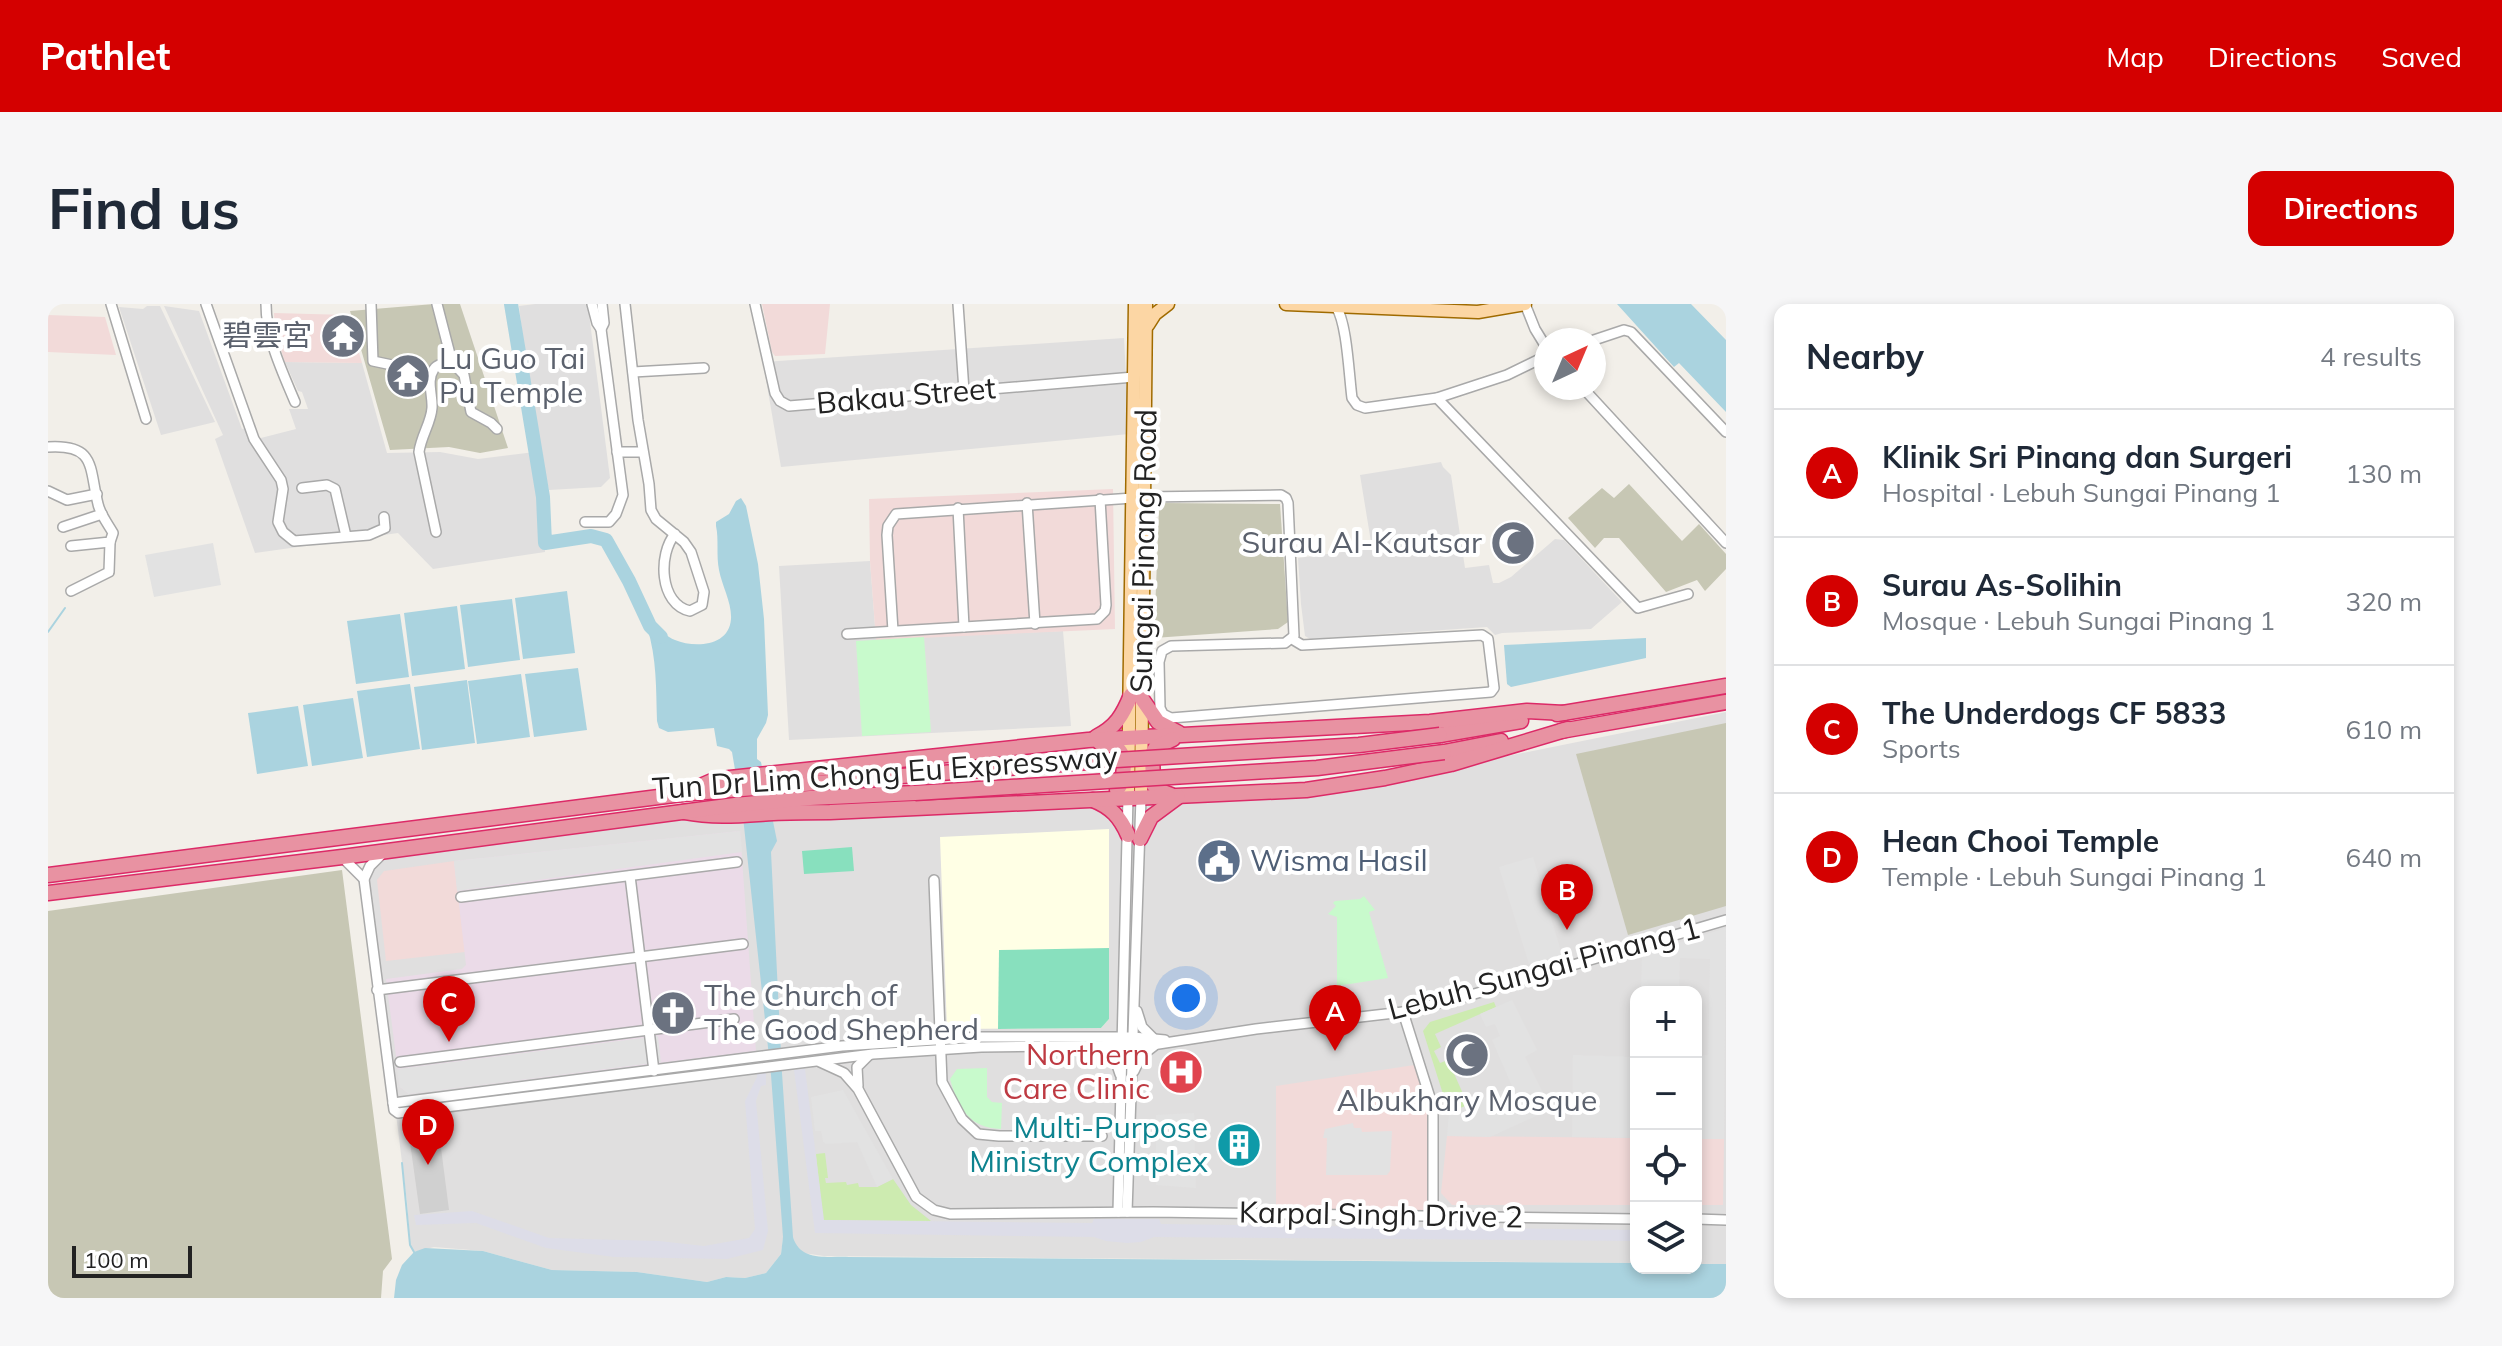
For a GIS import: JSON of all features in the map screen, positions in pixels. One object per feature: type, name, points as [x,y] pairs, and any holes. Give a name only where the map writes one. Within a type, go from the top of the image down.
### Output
[{"type":"highway","name":"Tun Dr Lim Chong Eu Expressway","points":[[48,875],[682,794],[768,780],[914,775],[1359,745],[1440,735],[1726,686]]},
{"type":"highway","points":[[1088,740],[1116,725],[1137,697],[1158,722],[1184,734]]},
{"type":"highway","name":"Tun Dr Lim Chong Eu Expressway","points":[[48,893],[684,812],[736,811],[915,793],[1317,768],[1444,752],[1726,702]]},
{"type":"highway","points":[[768,780],[1088,740],[1430,722],[1527,711],[1564,713]]},
{"type":"highway","points":[[774,807],[830,812],[1306,790],[1451,764],[1568,729]]},
{"type":"highway","points":[[1178,797],[1154,786],[1152,754],[1159,745],[1184,734]]},
{"type":"highway","points":[[1088,740],[1119,750],[1123,780],[1113,792],[1089,799]]},
{"type":"highway","points":[[1089,799],[1116,814],[1134,837],[1151,817],[1178,797]]},
{"type":"main road","points":[[1123,304],[1141,327],[1168,304]]},
{"type":"main road","name":"Sungai Pinang Road","points":[[1134,798],[1141,327],[1135,304]]},
{"type":"main road","name":"Sungai Pinang Road","points":[[1139,497],[1134,377],[1146,304]]},
{"type":"main road","points":[[1286,304],[1478,312],[1525,304]]},
{"type":"street","points":[[111,304],[146,419]]},
{"type":"street","points":[[206,304],[254,439],[281,480],[283,489],[278,522],[283,532],[294,541],[369,535],[383,530],[386,526],[384,517]]},
{"type":"street","points":[[266,304],[267,324],[281,371],[295,402]]},
{"type":"street","points":[[371,304],[373,361],[392,365]]},
{"type":"street","points":[[437,304],[452,362],[464,375],[471,412],[497,429]]},
{"type":"street","points":[[585,522],[611,520],[621,505],[623,495],[601,329],[592,304]]},
{"type":"street","points":[[601,329],[604,323],[602,304]]},
{"type":"street","points":[[625,304],[642,452],[653,515],[675,534],[691,552],[704,592],[702,605],[690,611],[674,602],[666,585],[667,547],[675,534]]},
{"type":"street","name":"Bakau Street","points":[[755,304],[775,393],[785,405],[1134,377]]},
{"type":"street","points":[[958,304],[964,391]]},
{"type":"street","points":[[1525,304],[1535,328]]},
{"type":"street","points":[[1336,307],[1343,326],[1352,398],[1357,405],[1365,408],[1437,398],[1507,375],[1534,362]]},
{"type":"street","points":[[1606,336],[1624,330],[1631,332],[1726,432]]},
{"type":"street","points":[[436,532],[419,452],[420,440],[432,409],[432,372],[439,365],[452,362]]},
{"type":"street","points":[[633,372],[704,368]]},
{"type":"street","points":[[1437,398],[1638,608],[1688,594]]},
{"type":"street","points":[[1594,400],[1726,543]]},
{"type":"street","points":[[48,447],[71,447],[84,453],[91,468],[98,507],[113,533],[109,572],[71,591]]},
{"type":"street","points":[[617,452],[642,452]]},
{"type":"street","points":[[302,488],[327,485],[335,489],[346,536]]},
{"type":"street","points":[[48,491],[67,500],[97,494]]},
{"type":"street","points":[[893,631],[887,535],[888,526],[896,514],[1139,497],[1281,495],[1286,498],[1294,635],[1302,645],[1482,635],[1488,639],[1494,688],[1491,692],[1171,718],[1163,714],[1160,708],[1159,662],[1162,651],[1171,646],[1285,643],[1294,635]]},
{"type":"street","points":[[847,634],[1035,624],[1088,620],[1101,616],[1105,611],[1106,591],[1100,499]]},
{"type":"street","points":[[1027,503],[1035,624]]},
{"type":"street","points":[[958,508],[964,627]]},
{"type":"street","points":[[63,527],[102,514]]},
{"type":"street","points":[[71,546],[110,542]]},
{"type":"street","points":[[1122,1212],[1134,798]]},
{"type":"street","points":[[385,851],[373,862],[364,879],[393,1103]]},
{"type":"street","points":[[342,857],[364,879]]},
{"type":"street","points":[[461,897],[737,862]]},
{"type":"street","points":[[630,876],[654,1071]]},
{"type":"street","points":[[934,880],[942,1082],[962,1119],[978,1134],[1102,1136]]},
{"type":"street","name":"Lebuh Sungai Pinang 1","points":[[941,1044],[787,1063],[763,1061],[654,1071],[393,1103],[398,1113],[763,1061],[791,1053],[941,1044],[1171,1040],[1403,1012],[1726,920]]},
{"type":"street","points":[[377,990],[743,944]]},
{"type":"street","points":[[1126,1081],[1141,1056],[1155,1041],[1142,1027],[1129,1002]]},
{"type":"street","points":[[1126,1081],[1115,1059],[1099,1041],[1121,1020],[1129,1002]]},
{"type":"street","points":[[1403,1012],[1433,1107],[1433,1216]]},
{"type":"street","points":[[400,1062],[734,1019]]},
{"type":"street","points":[[858,1089],[858,1063],[873,1054]]},
{"type":"street","points":[[813,1060],[844,1073],[858,1089]]},
{"type":"street","name":"Karpal Singh Drive 2","points":[[858,1089],[919,1201],[934,1210],[959,1215],[1122,1212],[1630,1219]]},
{"type":"street","points":[[1702,1219],[1726,1220]]},
{"type":"shaded area","points":[[460,304],[508,448],[480,453],[449,447],[390,450],[350,311]]},
{"type":"shaded area","points":[[762,304],[830,304],[825,354],[775,356]]},
{"type":"shaded area","points":[[160,306],[215,422],[161,435],[119,307],[143,309]]},
{"type":"shaded area","points":[[164,306],[199,311],[249,441],[296,429],[289,409],[308,409],[285,362],[362,363],[387,453],[440,452],[478,459],[535,452],[546,517],[545,552],[433,569],[398,533],[255,553],[215,439],[223,435]]},
{"type":"shaded area","points":[[519,306],[588,306],[610,478],[601,487],[549,490],[532,415]]},
{"type":"shaded area","points":[[274,313],[348,315],[362,363],[285,362],[275,332]]},
{"type":"shaded area","points":[[48,315],[105,317],[116,355],[48,352]]},
{"type":"shaded area","points":[[1124,338],[1129,434],[781,467],[763,362]]},
{"type":"shaded area","points":[[1441,462],[1451,475],[1465,568],[1489,565],[1493,583],[1499,583],[1511,577],[1555,539],[1564,540],[1622,602],[1591,629],[1495,635],[1487,627],[1310,639],[1305,636],[1298,558],[1372,548],[1360,475]]},
{"type":"shaded area","points":[[1629,484],[1682,541],[1699,524],[1726,554],[1726,569],[1705,591],[1697,580],[1666,592],[1619,538],[1604,538],[1595,548],[1568,518],[1602,488],[1614,498]]},
{"type":"shaded area","points":[[1113,489],[1115,629],[876,640],[869,499]]},
{"type":"shaded area","points":[[1164,503],[1280,504],[1288,622],[1278,629],[1154,638],[1159,509]]},
{"type":"shaded area","points":[[213,543],[221,585],[154,597],[145,555]]},
{"type":"shaded area","points":[[870,561],[876,639],[1063,631],[1071,726],[789,740],[779,566]]},
{"type":"shaded area","points":[[1726,712],[1726,1264],[1702,1264],[1702,986],[1630,986],[1630,1263],[824,1256],[803,1253],[795,1245],[793,1237],[783,1238],[781,1254],[766,1273],[707,1282],[637,1272],[552,1270],[483,1251],[434,1247],[414,1252],[410,1245],[366,874],[379,856],[684,812],[1306,790],[1483,761]]},
{"type":"shaded area","points":[[1726,723],[1726,906],[1628,935],[1576,754]]},
{"type":"shaded area","points":[[1109,829],[1109,1019],[1101,1028],[947,1029],[940,837]]},
{"type":"shaded area","points":[[740,831],[756,1051],[409,1094],[400,1087],[386,979],[462,969],[466,965],[454,861]]},
{"type":"shaded area","points":[[740,831],[742,852],[457,891],[454,861]]},
{"type":"shaded area","points":[[1533,857],[1562,955],[1529,964],[1499,867]]},
{"type":"shaded area","points":[[454,861],[465,952],[386,961],[377,880],[384,871]]},
{"type":"shaded area","points":[[342,870],[392,1259],[383,1271],[381,1298],[48,1298],[48,911]]},
{"type":"shaded area","points":[[1726,928],[1724,1139],[1702,1139],[1702,1056],[1708,1055],[1710,959],[1680,958],[1679,986],[1641,986],[1642,954]]},
{"type":"shaded area","points":[[1512,1000],[1537,1050],[1525,1057],[1551,1109],[1490,1137],[1447,1136],[1449,1113],[1512,1086],[1492,1040],[1500,1036],[1495,1024],[1486,1027],[1480,1014]]},
{"type":"shaded area","points":[[658,1036],[661,1062],[409,1094],[400,1087],[397,1069]]},
{"type":"shaded area","points":[[1573,1055],[1630,1057],[1630,1138],[1572,1137]]},
{"type":"shaded area","points":[[1421,1064],[1433,1107],[1433,1216],[1276,1214],[1276,1086]]},
{"type":"shaded area","points":[[805,1069],[824,1220],[1092,1223],[1094,1219],[1159,1219],[1161,1224],[1630,1230],[1630,1241],[1154,1237],[1127,1243],[1094,1237],[815,1233],[794,1070]]},
{"type":"shaded area","points":[[757,1072],[766,1072],[766,1085],[761,1086],[756,1101],[768,1231],[763,1250],[727,1259],[614,1257],[546,1248],[476,1223],[416,1225],[414,1215],[472,1211],[549,1238],[659,1241],[704,1246],[749,1238],[755,1229],[745,1101]]},
{"type":"shaded area","points":[[843,1090],[893,1179],[877,1187],[857,1142],[826,1144],[821,1131],[815,1131],[811,1097]]},
{"type":"shaded area","points":[[1194,1113],[1196,1188],[1156,1185],[1156,1115]]},
{"type":"shaded area","points":[[437,1117],[449,1210],[420,1214],[407,1121]]},
{"type":"shaded area","points":[[1353,1123],[1354,1128],[1361,1128],[1362,1132],[1392,1131],[1390,1171],[1387,1175],[1326,1175],[1325,1129]]},
{"type":"shaded area","points":[[1447,1136],[1630,1138],[1630,1205],[1452,1205],[1441,1193]]},
{"type":"shaded area","points":[[1702,1139],[1724,1139],[1723,1205],[1702,1205]]},
{"type":"green space","points":[[924,637],[931,732],[862,736],[856,641]]},
{"type":"green space","points":[[852,847],[854,871],[804,874],[802,851]]},
{"type":"green space","points":[[1364,896],[1375,910],[1369,912],[1388,978],[1337,986],[1337,917],[1328,914],[1336,906],[1335,901]]},
{"type":"green space","points":[[1109,948],[1109,1019],[1101,1028],[998,1029],[999,950]]},
{"type":"green space","points":[[1494,1002],[1496,1007],[1435,1034],[1441,1047],[1434,1051],[1440,1063],[1448,1060],[1468,1105],[1449,1113],[1423,1031],[1430,1022]]},
{"type":"green space","points":[[987,1068],[987,1097],[992,1102],[1002,1103],[1001,1129],[981,1125],[966,1114],[950,1079],[957,1069]]},
{"type":"green space","points":[[825,1153],[826,1183],[846,1182],[847,1185],[858,1183],[859,1187],[877,1187],[893,1179],[911,1205],[931,1221],[823,1220],[816,1154]]},
{"type":"water","points":[[1617,304],[1691,304],[1726,340],[1726,412],[1679,363],[1674,367]]},
{"type":"water","points":[[741,498],[746,506],[758,564],[764,619],[768,715],[757,739],[757,759],[761,762],[777,841],[771,852],[782,1073],[793,1237],[802,1251],[832,1257],[1630,1263],[1630,1274],[1702,1274],[1702,1264],[1726,1264],[1726,1298],[394,1298],[402,1265],[414,1252],[425,1248],[483,1251],[552,1270],[637,1272],[707,1282],[766,1273],[781,1254],[783,1237],[771,1075],[743,817],[732,752],[717,746],[714,728],[668,732],[659,728],[654,662],[647,627],[653,626],[672,639],[691,644],[717,640],[729,628],[731,613],[719,570],[716,522],[729,514]]},
{"type":"water","points":[[567,591],[575,653],[523,659],[515,598]]},
{"type":"water","points":[[512,599],[520,660],[468,667],[460,605]]},
{"type":"water","points":[[457,606],[465,669],[412,676],[404,613]]},
{"type":"water","points":[[400,614],[409,677],[356,684],[347,621]]},
{"type":"water","points":[[1646,638],[1646,658],[1511,687],[1507,684],[1504,645]]},
{"type":"water","points":[[578,668],[587,730],[534,737],[525,674]]},
{"type":"water","points":[[521,674],[530,737],[477,744],[468,681]]},
{"type":"water","points":[[467,680],[475,743],[422,750],[414,687]]},
{"type":"water","points":[[410,684],[420,749],[367,757],[357,691]]},
{"type":"water","points":[[353,698],[363,758],[312,766],[303,705]]},
{"type":"water","points":[[298,706],[308,766],[257,774],[248,713]]},
{"type":"waterway","points":[[511,304],[543,497],[545,543],[591,536],[606,540],[650,626],[661,637]]},
{"type":"waterway","points":[[48,632],[65,608]]},
{"type":"waterway","points":[[402,1163],[410,1245],[414,1252]]},
{"type":"place","name":"碧雲宮","points":[[343,336]]},
{"type":"place","name":"Lu Guo Tai Pu Temple","points":[[408,376]]},
{"type":"place","name":"Surau Al-Kautsar","points":[[1513,543]]},
{"type":"place","name":"Wisma Hasil","points":[[1219,861]]},
{"type":"place","name":"Surau As-Solihin","points":[[1567,930]]},
{"type":"place","name":"The Church of The Good Shepherd","points":[[673,1013]]},
{"type":"place","name":"The Underdogs CF 5833","points":[[449,1042]]},
{"type":"place","name":"Klinik Sri Pinang dan Surgeri","points":[[1335,1051]]},
{"type":"place","name":"Albukhary Mosque","points":[[1467,1055]]},
{"type":"place","name":"Northern Care Clinic","points":[[1181,1072]]},
{"type":"place","name":"Multi-Purpose Ministry Complex","points":[[1239,1145]]},
{"type":"place","name":"Hean Chooi Temple","points":[[428,1165]]}]
